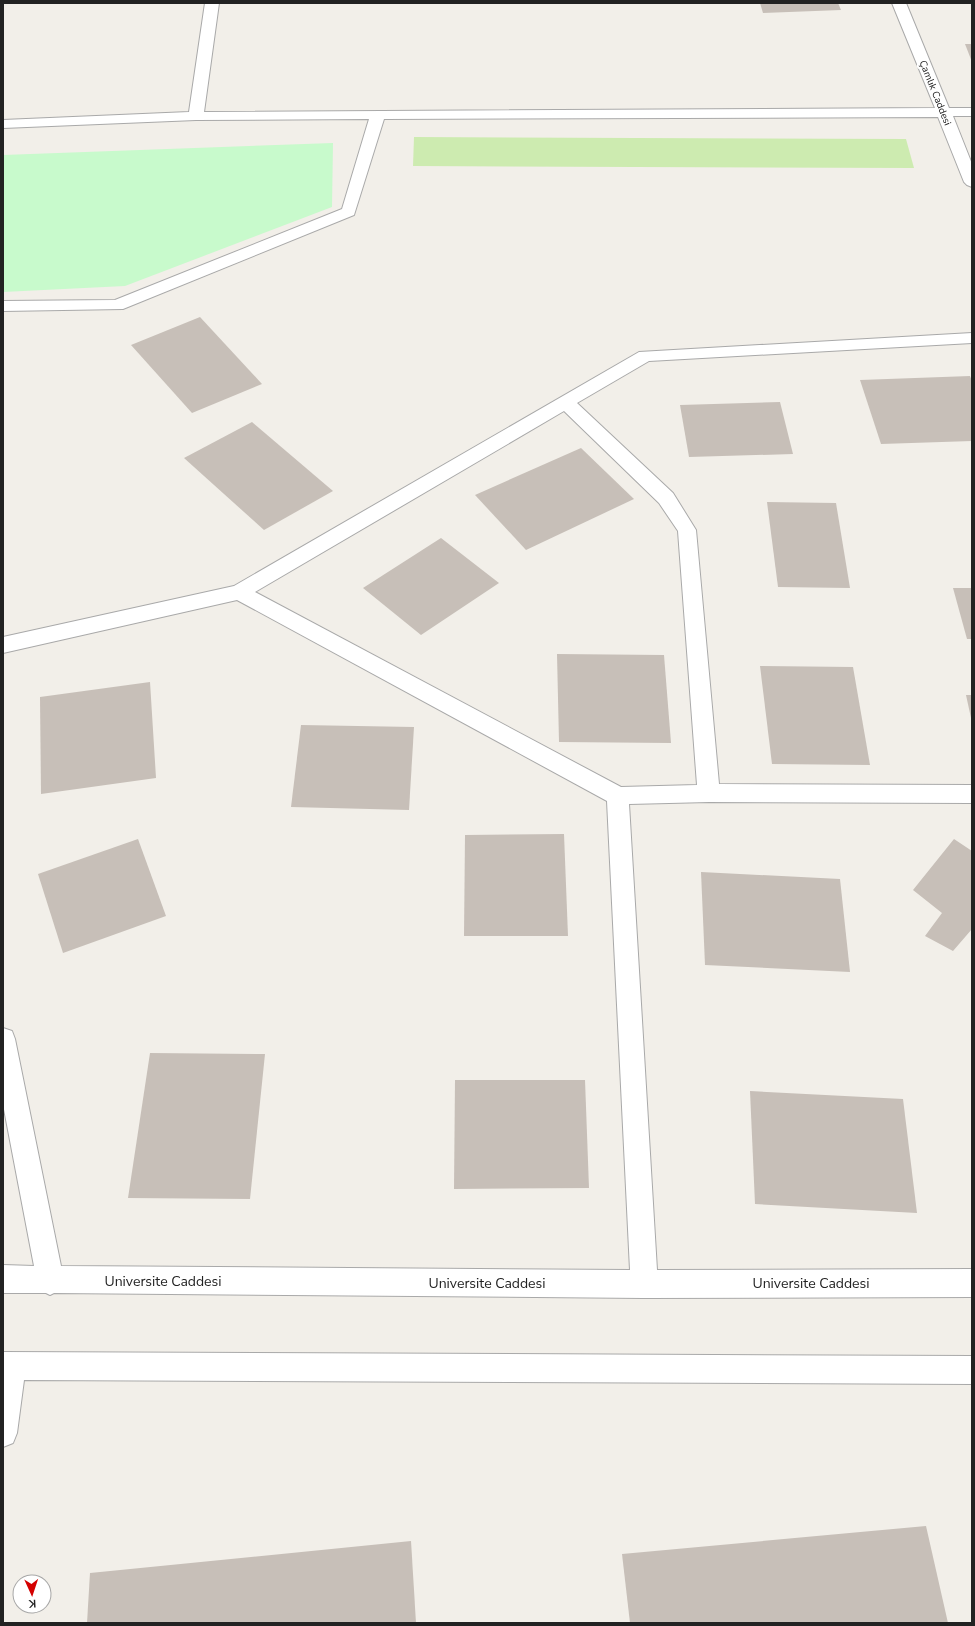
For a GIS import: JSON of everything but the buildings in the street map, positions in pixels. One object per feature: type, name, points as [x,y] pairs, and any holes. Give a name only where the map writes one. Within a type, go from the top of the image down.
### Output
[{"type":"street","points":[[196,116],[212,3]]},
{"type":"street","name":"Çamlık Caddesi","points":[[900,3],[942,111],[972,182]]},
{"type":"street","points":[[3,124],[196,116],[972,112]]},
{"type":"street","points":[[3,306],[117,304],[349,212],[378,115]]},
{"type":"street","points":[[3,645],[239,592],[645,356],[972,338]]},
{"type":"street","points":[[566,402],[666,498],[688,530],[709,794]]},
{"type":"street","points":[[239,592],[618,796],[709,794],[972,794]]},
{"type":"street","points":[[618,796],[644,1284]]},
{"type":"street","points":[[3,1039],[50,1281]]},
{"type":"street","name":"Universite Caddesi","points":[[3,1279],[50,1281],[644,1284],[972,1283]]},
{"type":"street","points":[[3,1433],[8,1366],[972,1370]]},
{"type":"green space","points":[[414,137],[906,139],[914,168],[413,166]]},
{"type":"green space","points":[[333,143],[332,207],[125,286],[3,292],[3,155]]}]
